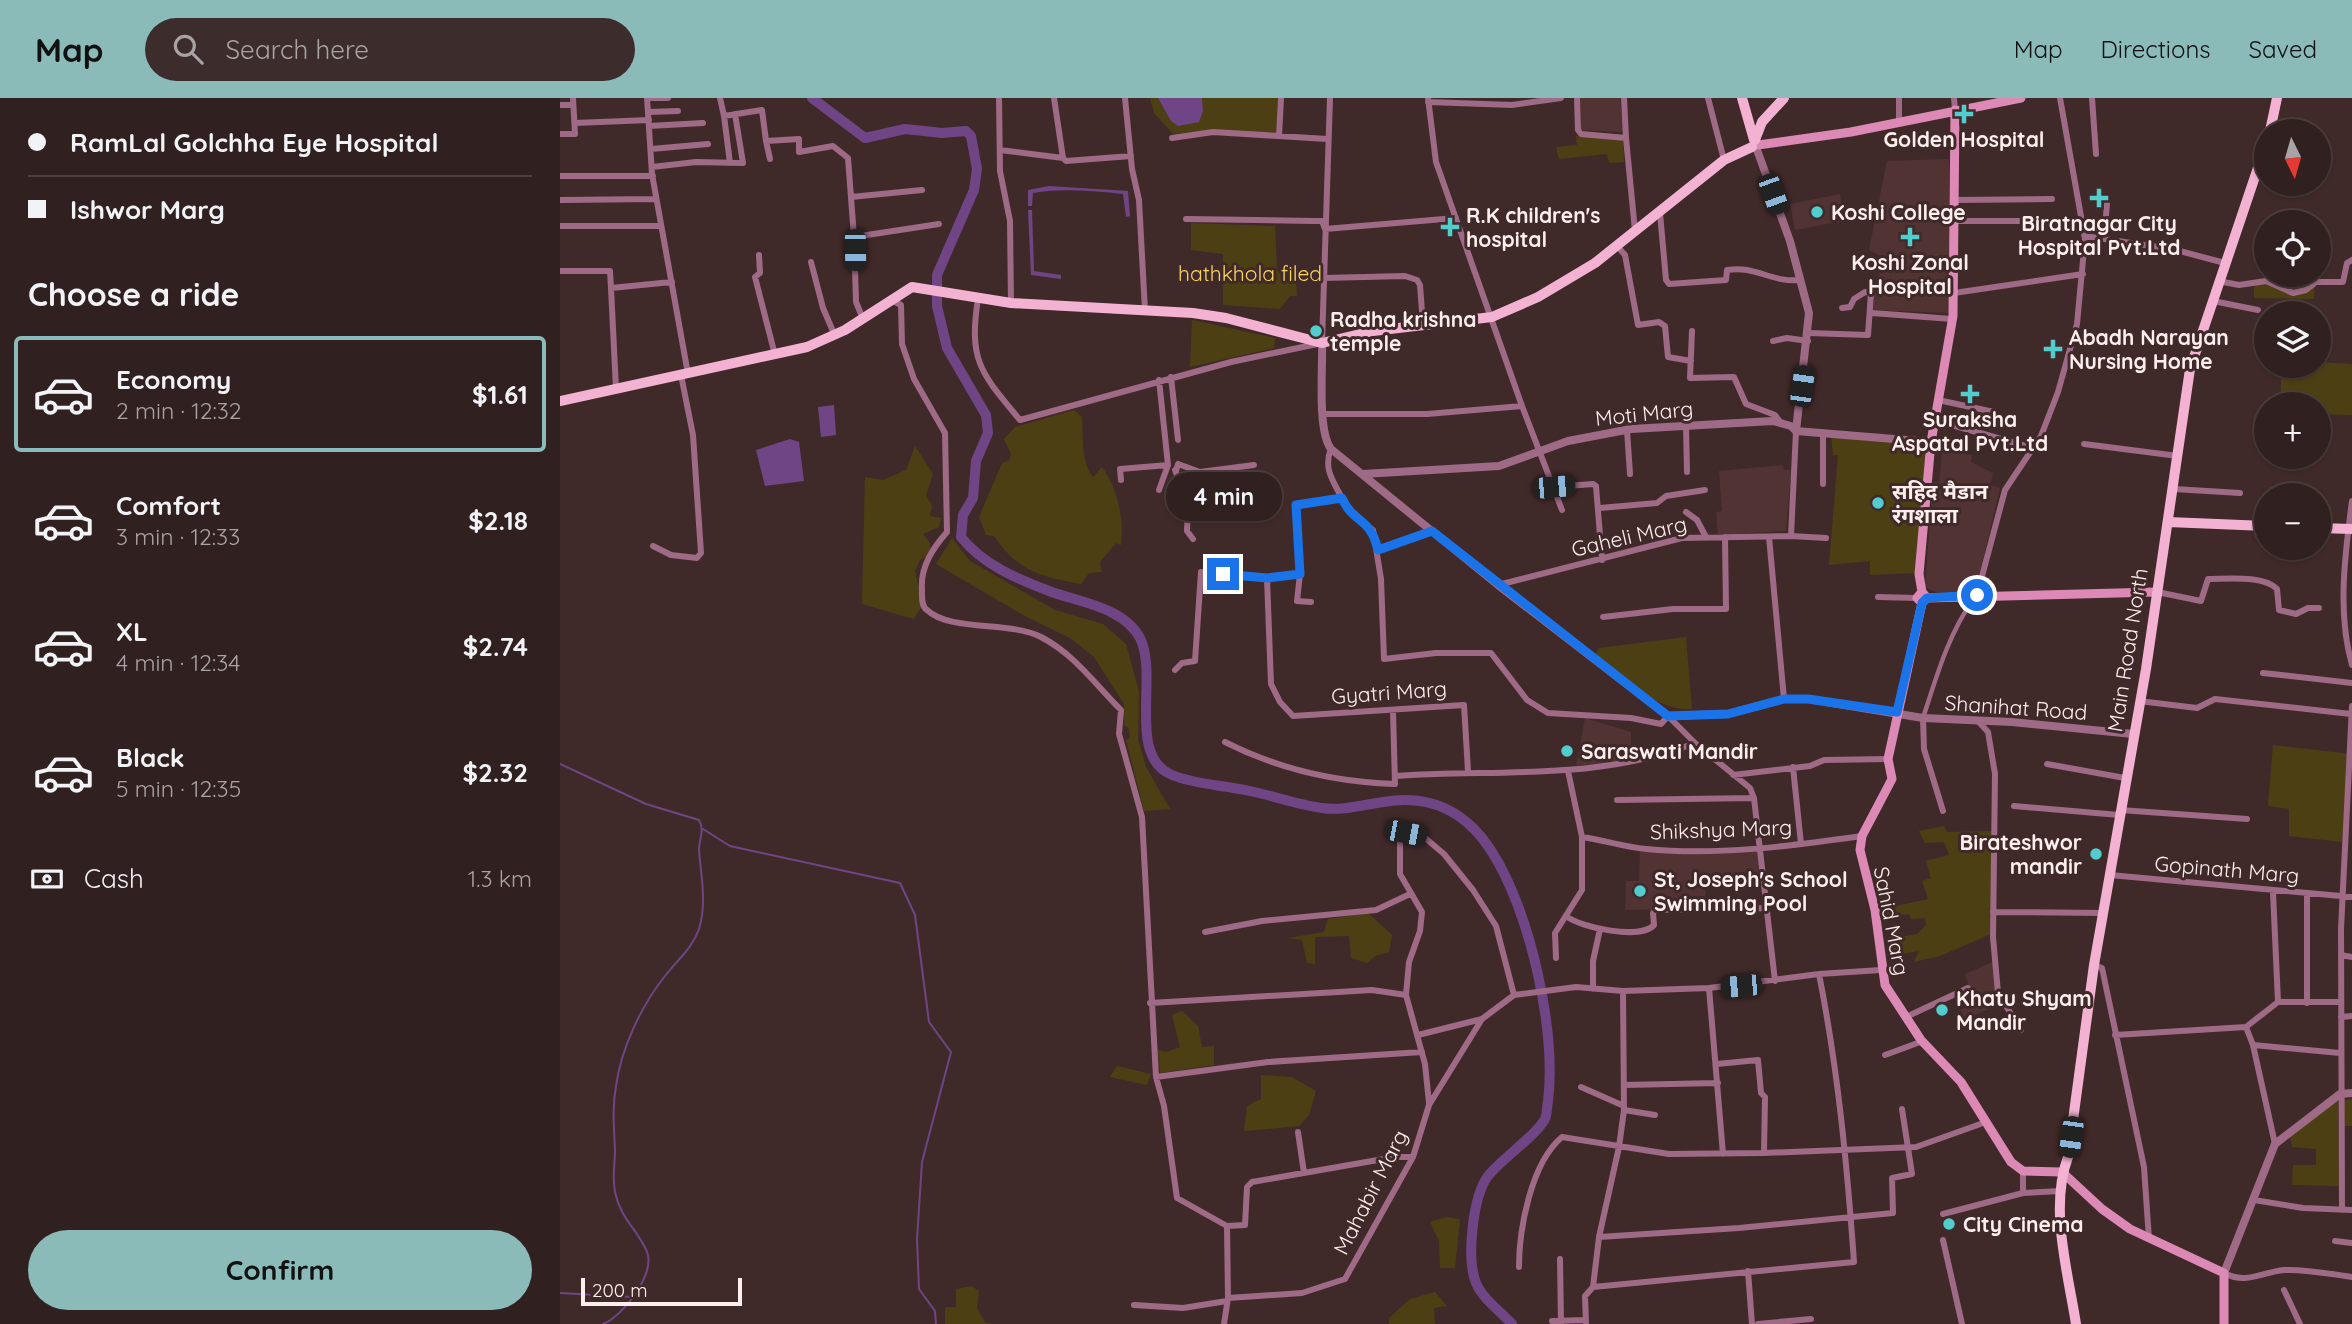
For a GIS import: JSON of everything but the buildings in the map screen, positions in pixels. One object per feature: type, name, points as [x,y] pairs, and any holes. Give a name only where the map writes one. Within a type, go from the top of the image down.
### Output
[{"type":"main road","points":[[1742,98],[1755,144]]},
{"type":"main road","points":[[1755,144],[1762,122],[1784,98]]},
{"type":"main road","points":[[560,401],[807,347],[863,319],[912,287],[1011,303],[1226,318],[1322,343],[1373,331],[1492,317],[1538,298],[1618,246],[1724,160],[1755,144],[1851,132],[1955,110],[1982,101],[2021,98]]},
{"type":"main road","points":[[2273,119],[2277,98]]},
{"type":"main road","points":[[1862,836],[1892,779],[1888,759],[1922,598],[1919,574],[1931,442],[1954,293],[1955,110]]},
{"type":"main road","name":"Main Road North","points":[[2076,1324],[2063,1236],[2060,1191],[2068,1157],[2094,965],[2174,489],[2193,358],[2254,179]]},
{"type":"main road","points":[[2168,522],[2254,526]]},
{"type":"main road","points":[[2331,528],[2350,529]]},
{"type":"main road","points":[[1922,598],[2156,592]]},
{"type":"main road","name":"Sahid Marg","points":[[1862,836],[1860,850],[1875,910],[1885,985],[1923,1041],[1961,1082],[2011,1161],[2023,1171]]},
{"type":"main road","points":[[2023,1171],[2063,1172],[2102,1209],[2149,1239],[2224,1273],[2224,1324]]},
{"type":"street","points":[[653,546],[671,555],[697,558],[701,553],[693,435],[672,282],[656,199],[647,98],[668,98]]},
{"type":"street","points":[[720,98],[730,163]]},
{"type":"street","points":[[999,98],[1000,170],[1010,221],[1011,303]]},
{"type":"street","points":[[1054,98],[1063,158]]},
{"type":"street","points":[[1125,98],[1130,156],[1139,200],[1145,311]]},
{"type":"street","points":[[1279,136],[1281,98]]},
{"type":"street","points":[[1330,98],[1322,343],[1326,439],[1331,449],[1498,585],[1668,716],[1695,743],[1750,788],[1754,798],[1775,981]]},
{"type":"street","points":[[1561,98],[1512,105],[1428,100],[1436,162],[1522,406],[1562,510]]},
{"type":"street","points":[[1577,98],[1578,130],[1581,135],[1626,138]]},
{"type":"street","points":[[1624,98],[1636,232]]},
{"type":"street","points":[[1708,98],[1724,160]]},
{"type":"street","points":[[1899,98],[1899,122]]},
{"type":"street","points":[[1955,98],[1955,110]]},
{"type":"street","points":[[1943,811],[1924,749],[1923,718],[1942,654],[1960,618],[1977,595],[2005,490],[2041,436],[2058,392],[2077,324],[2085,236],[2060,98]]},
{"type":"street","points":[[2092,98],[2096,154]]},
{"type":"street","points":[[560,105],[573,101],[575,123],[575,134],[560,134]]},
{"type":"street","points":[[724,116],[762,110],[770,159]]},
{"type":"street","points":[[648,112],[678,111]]},
{"type":"street","points":[[652,167],[696,162],[743,163],[735,114]]},
{"type":"street","points":[[575,123],[703,123]]},
{"type":"street","points":[[1172,138],[1213,132],[1328,139]]},
{"type":"street","points":[[766,141],[799,139],[799,152],[833,146],[848,158],[856,302],[863,319]]},
{"type":"street","points":[[651,149],[708,144]]},
{"type":"street","points":[[1755,144],[1790,241],[1809,313],[1796,431],[1791,536]]},
{"type":"street","points":[[1000,150],[1063,158],[1066,161],[1130,156]]},
{"type":"street","points":[[560,176],[653,176]]},
{"type":"street","points":[[851,197],[922,190]]},
{"type":"street","points":[[560,200],[656,199]]},
{"type":"street","points":[[1955,200],[2052,199]]},
{"type":"street","points":[[2104,239],[2107,204]]},
{"type":"street","points":[[1660,213],[1666,280],[1669,284],[1726,280],[1727,270],[1737,268],[1752,269],[1771,279],[1801,280]]},
{"type":"street","points":[[1325,229],[1456,218]]},
{"type":"street","points":[[1186,219],[1322,221],[1325,229]]},
{"type":"street","points":[[1955,220],[2038,221]]},
{"type":"street","points":[[854,237],[939,224]]},
{"type":"street","points":[[560,226],[661,226]]},
{"type":"street","points":[[2085,236],[2172,249],[2225,263]]},
{"type":"street","points":[[1618,246],[1625,254],[1637,325],[1659,323],[1665,326],[1668,357],[1691,360]]},
{"type":"street","points":[[759,255],[760,273],[755,277],[775,355]]},
{"type":"street","points":[[2218,281],[2239,285],[2266,281],[2286,292],[2300,293],[2316,282],[2343,282],[2347,264],[2352,260]]},
{"type":"street","points":[[811,262],[823,308],[835,335]]},
{"type":"street","points":[[560,271],[610,271],[616,389]]},
{"type":"street","points":[[1954,293],[2083,274]]},
{"type":"street","points":[[1323,278],[1405,276],[1417,279],[1420,285],[1423,326]]},
{"type":"street","points":[[611,288],[672,282]]},
{"type":"street","points":[[1773,341],[1808,337],[1867,336],[1872,313],[1872,295],[1867,292],[1856,297],[1850,307],[1842,308]]},
{"type":"street","points":[[974,299],[974,327],[982,375],[1020,420],[1159,380],[1322,343]]},
{"type":"street","points":[[893,301],[901,305],[902,344],[914,379],[945,433],[947,532],[933,548],[926,564],[921,582],[923,604],[927,611],[946,619],[987,627],[1007,626],[1040,636],[1070,656],[1121,710],[1119,734],[1142,817],[1156,1077],[1164,1106],[1177,1198],[1227,1226],[1245,1225],[1249,1183],[1395,1157],[1413,1157]]},
{"type":"street","points":[[2213,301],[2254,309]]},
{"type":"street","points":[[1872,313],[1952,319]]},
{"type":"street","points":[[1692,331],[1690,377],[1734,377],[1746,404],[1776,415],[1780,422],[1796,431],[1931,442]]},
{"type":"street","points":[[1171,377],[1178,440]]},
{"type":"street","points":[[1159,380],[1168,465],[1159,489]]},
{"type":"street","points":[[1938,400],[1994,412]]},
{"type":"street","points":[[1324,414],[1427,414],[1522,406]]},
{"type":"street","points":[[1934,420],[2033,448]]},
{"type":"street","name":"Moti Marg","points":[[1363,474],[1499,466],[1596,434],[1627,430],[1780,422]]},
{"type":"street","points":[[1686,426],[1688,472]]},
{"type":"street","points":[[1627,430],[1630,474]]},
{"type":"street","points":[[1823,433],[1823,484]]},
{"type":"street","points":[[2084,444],[2178,456]]},
{"type":"street","points":[[1331,449],[1326,460],[1329,475],[1348,510],[1373,530],[1378,550],[1384,659],[1436,653],[1491,653],[1528,700],[1548,713],[1631,718],[1661,724],[1668,716]]},
{"type":"street","points":[[1121,480],[1120,469],[1168,465],[1200,472],[1254,465]]},
{"type":"street","points":[[1177,468],[1188,505],[1187,531],[1193,539]]},
{"type":"street","points":[[1554,487],[1593,484],[1598,491],[1602,560]]},
{"type":"street","points":[[2174,489],[2240,493]]},
{"type":"street","points":[[1600,508],[1657,503],[1666,496],[1704,491]]},
{"type":"street","points":[[1311,602],[1297,601],[1300,574],[1296,505],[1342,498]]},
{"type":"street","points":[[2352,501],[2345,634],[2352,666]]},
{"type":"street","points":[[1686,512],[1697,520],[1706,537]]},
{"type":"street","points":[[1378,550],[1432,531]]},
{"type":"street","points":[[1603,617],[1673,610],[1727,609],[1725,537]]},
{"type":"street","points":[[1769,537],[1784,699]]},
{"type":"street","name":"Gaheli Marg","points":[[1498,585],[1682,538],[1826,538]]},
{"type":"street","points":[[1175,670],[1182,663],[1195,661],[1201,572],[1267,578],[1300,574]]},
{"type":"street","name":"Gyatri Marg","points":[[1267,578],[1271,681],[1280,702],[1293,716],[1464,705],[1468,771]]},
{"type":"street","points":[[2156,592],[2201,601],[2208,579],[2272,583],[2277,589],[2278,610],[2296,614],[2308,608],[2319,608]]},
{"type":"street","points":[[1878,597],[1922,598]]},
{"type":"street","points":[[2263,673],[2352,683]]},
{"type":"street","name":"Shanihat Road","points":[[1668,716],[1728,714],[1784,699],[1842,702],[1923,718],[1977,720],[2133,734]]},
{"type":"street","points":[[2139,701],[2197,708],[2215,699],[2351,714]]},
{"type":"street","points":[[2342,1210],[2341,929],[2350,810],[2352,706]]},
{"type":"street","points":[[1225,742],[1264,762],[1294,770],[1363,783],[1395,784],[1393,711]]},
{"type":"street","points":[[1977,720],[1988,732],[1995,774],[1993,912],[1998,993],[2021,1030]]},
{"type":"street","points":[[1396,776],[1468,771],[1569,771],[1664,755],[1695,743]]},
{"type":"street","points":[[1733,775],[1824,760],[1888,759]]},
{"type":"street","points":[[2047,764],[2125,778]]},
{"type":"street","points":[[1793,767],[1801,844]]},
{"type":"street","points":[[1556,958],[1555,933],[1582,890],[1582,837],[1569,771]]},
{"type":"street","points":[[1617,800],[1754,798]]},
{"type":"street","points":[[2014,806],[2248,819]]},
{"type":"street","points":[[1429,1105],[1422,1052],[1406,995],[1409,962],[1420,931],[1422,912],[1400,874],[1400,832],[1424,837],[1444,854],[1473,890],[1496,926],[1516,994],[1557,989],[1623,991],[1709,988],[1819,974],[1881,970]]},
{"type":"street","name":"Shikshya Marg","points":[[1582,837],[1646,849],[1759,848],[1862,836]]},
{"type":"street","name":"Gopinath Marg","points":[[2109,875],[2352,897]]},
{"type":"street","points":[[2273,891],[2278,1002]]},
{"type":"street","points":[[1205,932],[1262,922],[1376,910],[1410,894]]},
{"type":"street","points":[[2307,894],[2307,1003]]},
{"type":"street","points":[[1566,916],[1584,926],[1600,929],[1647,930],[1654,925],[1653,913],[1656,910],[1765,908]]},
{"type":"street","points":[[1993,912],[2104,913]]},
{"type":"street","points":[[1593,989],[1593,961],[1600,929]]},
{"type":"street","points":[[2341,929],[2352,930]]},
{"type":"street","points":[[2341,956],[2352,957]]},
{"type":"street","points":[[2094,965],[2102,968],[2144,1167],[2149,1239]]},
{"type":"street","points":[[1593,1287],[1854,1262],[1847,1150],[1836,1060],[1819,974]]},
{"type":"street","points":[[1709,988],[1723,1154]]},
{"type":"street","points":[[1906,1017],[1968,988]]},
{"type":"street","points":[[1150,1003],[1372,990],[1406,995]]},
{"type":"street","points":[[1552,1321],[1586,1322],[1585,1296],[1593,1287],[1598,1237],[1619,1147],[1624,1108],[1623,991]]},
{"type":"street","name":"Mahabir Marg","points":[[1134,1305],[1183,1308],[1228,1300],[1293,1295],[1322,1289],[1345,1279],[1413,1157],[1429,1105],[1482,1019],[1516,994]]},
{"type":"street","points":[[2115,1035],[2246,1027],[2278,1002],[2340,1002]]},
{"type":"street","points":[[2341,1017],[2352,1016]]},
{"type":"street","points":[[1418,1035],[1482,1019]]},
{"type":"street","points":[[2246,1027],[2253,1045],[2275,1144]]},
{"type":"street","points":[[1885,1055],[1923,1041]]},
{"type":"street","points":[[2253,1045],[2340,1053]]},
{"type":"street","points":[[1156,1077],[1268,1062],[1422,1052]]},
{"type":"street","points":[[1717,1064],[1758,1060],[1761,1093],[1765,1097],[1764,1153]]},
{"type":"street","points":[[1623,1085],[1718,1083]]},
{"type":"street","points":[[1581,1087],[1624,1108],[1655,1115]]},
{"type":"street","points":[[2352,1093],[2340,1094],[2275,1144],[2224,1273],[2240,1279],[2253,1279],[2283,1270],[2352,1277]]},
{"type":"street","points":[[1598,1237],[1739,1228],[1893,1213],[1892,1178],[1912,1174],[1902,1109]]},
{"type":"street","points":[[1519,1267],[1520,1237],[1533,1183],[1562,1137],[1669,1154],[1908,1148],[1986,1122]]},
{"type":"street","points":[[1298,1132],[1304,1173]]},
{"type":"street","points":[[2023,1171],[2023,1193]]},
{"type":"street","points":[[1943,1214],[2023,1193],[2060,1191]]},
{"type":"street","points":[[2254,1200],[2303,1208],[2352,1210]]},
{"type":"street","points":[[1224,1324],[1228,1300],[1227,1226]]},
{"type":"street","points":[[1943,1240],[1962,1324]]},
{"type":"street","points":[[2335,1241],[2352,1242]]},
{"type":"street","points":[[1560,1259],[1561,1322]]},
{"type":"street","points":[[1748,1271],[1752,1324]]},
{"type":"street","points":[[2284,1290],[2300,1324]]},
{"type":"street","points":[[1758,1324],[1811,1319]]},
{"type":"shaded area","points":[[1158,98],[1202,98],[1203,111],[1199,122],[1178,126],[1171,121]]},
{"type":"shaded area","points":[[1580,98],[1620,98],[1623,132],[1581,130]]},
{"type":"shaded area","name":"Koshi Zonal Hospital","points":[[1949,159],[1949,313],[1873,310],[1874,285],[1886,259],[1869,250],[1887,161]]},
{"type":"shaded area","points":[[1049,186],[1128,191],[1130,216],[1126,217],[1123,194],[1044,191],[1033,193],[1032,206],[1028,206],[1028,190]]},
{"type":"shaded area","name":"Koshi College","points":[[1840,194],[1844,221],[1795,230],[1790,204]]},
{"type":"shaded area","points":[[1028,210],[1032,210],[1034,271],[1061,275],[1061,279],[1031,275]]},
{"type":"shaded area","points":[[834,405],[836,435],[821,437],[818,407]]},
{"type":"shaded area","points":[[790,439],[799,442],[804,481],[765,486],[756,450]]},
{"type":"shaded area","points":[[1942,451],[1972,455],[1971,462],[1993,473],[1990,485],[2000,488],[1975,592],[1937,593],[1925,587],[1933,482],[1939,482]]},
{"type":"shaded area","points":[[1783,465],[1784,470],[1791,470],[1786,531],[1718,535],[1716,512],[1722,511],[1719,471]]},
{"type":"shaded area","points":[[1585,718],[1631,732],[1631,760],[1576,766]]},
{"type":"shaded area","points":[[1640,848],[1759,848],[1762,882],[1705,883],[1706,909],[1625,910],[1626,881],[1639,881]]},
{"type":"shaded area","points":[[1993,962],[2003,1003],[1965,1019],[1960,1010],[1979,1001],[1975,990],[1971,992],[1965,974]]},
{"type":"green space","points":[[1150,98],[1278,98],[1276,134],[1212,130],[1173,134],[1154,113]]},
{"type":"green space","points":[[1576,136],[1623,139],[1624,162],[1609,163],[1607,154],[1559,159],[1556,147],[1577,145]]},
{"type":"green space","name":"hathkhola filed","points":[[1191,223],[1275,226],[1277,271],[1295,270],[1297,296],[1290,296],[1280,309],[1223,305],[1223,254],[1191,250]]},
{"type":"green space","points":[[2254,287],[2282,287],[2298,292],[2315,287],[2314,299],[2254,298]]},
{"type":"green space","points":[[1192,320],[1275,338],[1274,348],[1190,367]]},
{"type":"green space","points":[[2331,363],[2352,364],[2352,415],[2331,414],[2331,392],[2281,392],[2281,378],[2331,378]]},
{"type":"green space","points":[[1074,410],[1082,417],[1086,464],[1093,477],[1102,467],[1108,476],[1119,504],[1122,525],[1121,545],[1116,543],[1100,562],[1102,572],[1089,573],[1081,584],[1042,575],[1022,565],[1012,558],[994,536],[986,535],[979,517],[1002,463],[1009,461],[1011,454],[1004,439],[1015,427]]},
{"type":"green space","name":"सहिद मैडान रंगशाला","points":[[1831,435],[1926,444],[1916,573],[1870,575],[1870,561],[1829,565],[1838,455],[1833,455]]},
{"type":"green space","points":[[915,446],[933,474],[926,495],[932,506],[930,516],[941,518],[939,527],[923,534],[930,543],[930,554],[920,560],[915,571],[923,604],[914,619],[862,604],[865,477],[883,480],[906,470]]},
{"type":"green space","points":[[952,538],[970,561],[1055,610],[1103,624],[1126,644],[1139,692],[1138,739],[1146,767],[1170,809],[1144,811],[1126,740],[1130,738],[1129,729],[1124,724],[1124,704],[1094,657],[1070,638],[1025,616],[936,564]]},
{"type":"green space","points":[[1686,637],[1692,709],[1665,705],[1652,699],[1595,655],[1599,648]]},
{"type":"green space","points":[[2273,745],[2350,754],[2342,842],[2289,836],[2289,809],[2268,806]]},
{"type":"green space","points":[[1944,826],[1947,832],[1992,831],[1991,934],[1940,956],[1914,962],[1919,951],[1890,956],[1889,939],[1917,934],[1926,925],[1925,918],[1911,919],[1909,914],[1883,917],[1882,909],[1928,899],[1922,881],[1931,878],[1926,861],[1949,855],[1944,842],[1925,843],[1919,831]]},
{"type":"green space","points":[[1368,913],[1392,935],[1389,952],[1375,956],[1367,963],[1351,958],[1349,936],[1315,937],[1315,964],[1307,963],[1302,940],[1288,938],[1324,932],[1328,919]]},
{"type":"green space","points":[[1182,1011],[1198,1026],[1202,1047],[1214,1046],[1214,1065],[1160,1073],[1158,1050],[1166,1052],[1180,1047],[1172,1015]]},
{"type":"green space","points":[[1117,1066],[1151,1074],[1147,1085],[1110,1077]]},
{"type":"green space","points":[[1261,1075],[1292,1077],[1316,1091],[1309,1115],[1299,1126],[1244,1131],[1247,1106],[1261,1099]]},
{"type":"green space","points":[[2352,1099],[2352,1126],[2343,1126],[2344,1100]]},
{"type":"green space","points":[[2338,1100],[2339,1186],[2292,1185],[2293,1165],[2316,1165],[2316,1149],[2292,1147],[2290,1137]]},
{"type":"green space","points":[[1446,1217],[1460,1219],[1455,1268],[1440,1268],[1439,1241],[1430,1222]]},
{"type":"green space","points":[[971,1286],[979,1291],[977,1308],[985,1322],[993,1324],[945,1324],[945,1307],[956,1307],[956,1289]]},
{"type":"green space","points":[[1435,1292],[1447,1306],[1434,1308],[1435,1324],[1389,1324],[1389,1318],[1410,1299]]},
{"type":"waterway","points":[[812,98],[865,138],[905,129],[942,133],[966,131],[971,136],[977,169],[974,190],[937,275],[937,306],[947,348],[986,415],[988,433],[976,461],[973,498],[963,515],[961,537],[969,547],[1001,570],[1037,586],[1112,612],[1133,628],[1140,638],[1145,654],[1147,733],[1150,751],[1158,765],[1172,775],[1191,781],[1250,791],[1322,808],[1345,808],[1400,800],[1432,803],[1459,816],[1492,852],[1518,906],[1538,973],[1550,1073],[1545,1119],[1541,1126],[1488,1176],[1475,1212],[1471,1243],[1476,1283],[1487,1299],[1512,1324]]},
{"type":"waterway","points":[[560,764],[646,804],[699,820],[702,827],[699,850],[703,899],[699,929],[692,943],[656,988],[640,1014],[627,1043],[619,1072],[614,1110],[615,1192],[621,1209],[647,1252],[648,1261],[647,1272],[636,1294],[619,1313],[603,1324]]},
{"type":"waterway","points":[[703,829],[730,846],[900,883],[915,915],[929,1022],[951,1052],[922,1162],[917,1239],[919,1289],[935,1311],[936,1324]]},
{"type":"waterway","points":[[560,1293],[632,1297]]},
{"type":"place","name":"Golden Hospital","points":[[1964,114]]},
{"type":"place","name":"Biratnagar City Hospital Pvt.Ltd","points":[[2099,198]]},
{"type":"place","name":"Koshi College","points":[[1817,212]]},
{"type":"place","name":"R.K children's hospital","points":[[1450,227]]},
{"type":"place","name":"Koshi Zonal Hospital","points":[[1910,237]]},
{"type":"place","name":"Radha krishna temple","points":[[1316,331]]},
{"type":"place","name":"Abadh Narayan Nursing Home","points":[[2053,349]]},
{"type":"place","name":"Suraksha Aspatal Pvt.Ltd","points":[[1970,394]]},
{"type":"place","name":"सहिद मैडान रंगशाला","points":[[1878,503]]},
{"type":"place","name":"Saraswati Mandir","points":[[1567,751]]},
{"type":"place","name":"Birateshwor mandir","points":[[2096,854]]},
{"type":"place","name":"St, Joseph's School Swimming Pool","points":[[1640,891]]},
{"type":"place","name":"Khatu Shyam Mandir","points":[[1942,1010]]},
{"type":"place","name":"City Cinema","points":[[1949,1224]]},
{"type":"route","points":[[1223,574],[1267,578],[1300,574],[1296,505],[1342,498],[1348,510],[1373,530],[1378,550],[1432,531],[1668,716],[1728,714],[1748,711],[1784,699],[1842,702],[1897,712],[1922,603],[1927,598],[1977,595]]}]
